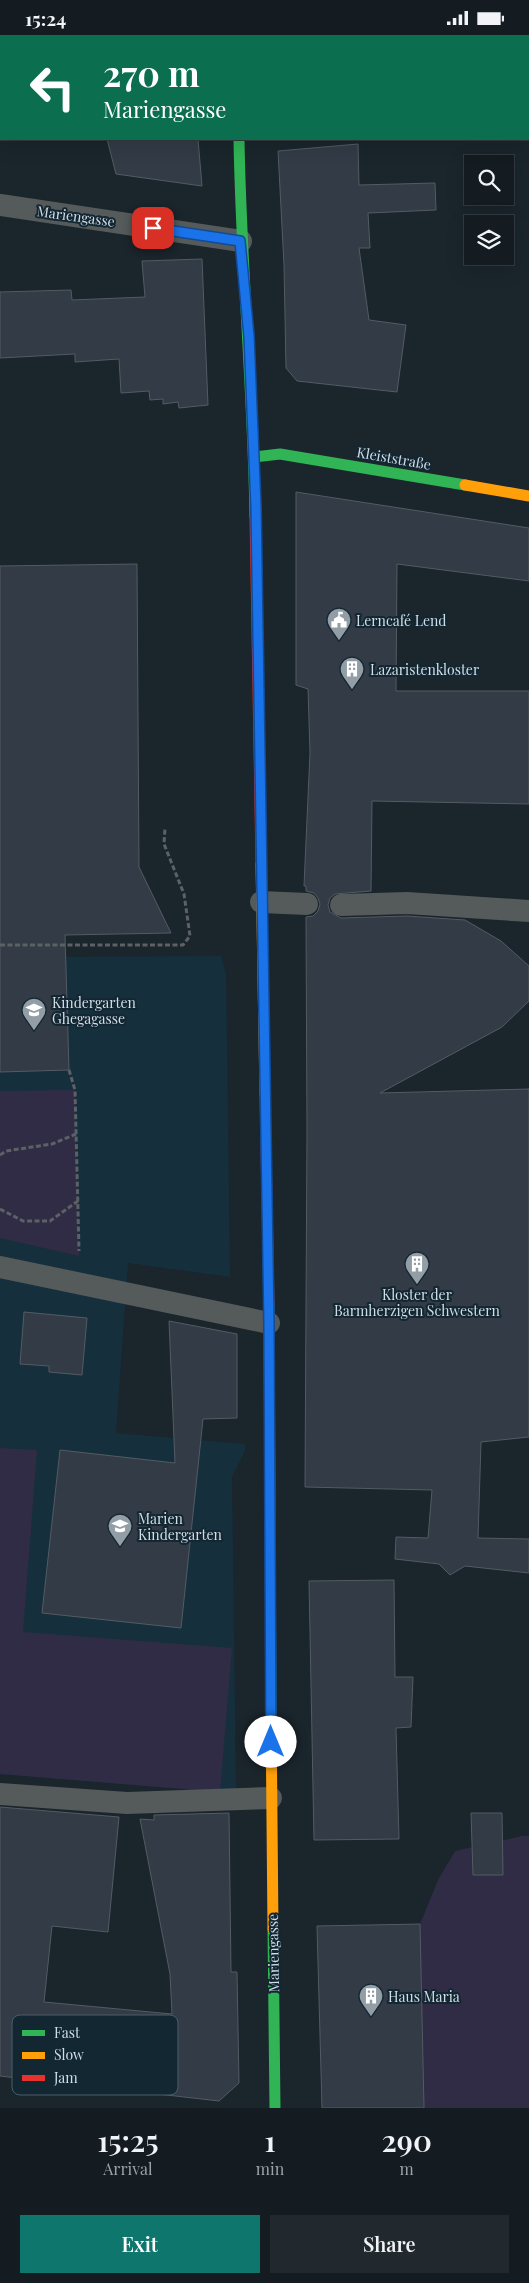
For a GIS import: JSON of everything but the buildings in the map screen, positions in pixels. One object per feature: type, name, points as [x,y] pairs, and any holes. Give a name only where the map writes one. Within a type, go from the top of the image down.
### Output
[{"type":"street","name":"Mariengasse","points":[[238,140],[240,241],[249,336],[254,457],[269,1323],[271,1799],[275,2108]]},
{"type":"street","name":"Kleiststraße","points":[[254,457],[280,454],[529,496]]},
{"type":"lane","name":"Mariengasse","points":[[0,205],[240,241]]},
{"type":"lane","points":[[262,902],[307,904]]},
{"type":"lane","points":[[341,905],[407,903],[529,911]]},
{"type":"lane","points":[[0,1267],[269,1323]]},
{"type":"lane","points":[[0,1794],[127,1803],[271,1799]]},
{"type":"path","points":[[0,945],[183,945],[190,936],[184,894],[164,844],[165,828]]},
{"type":"path","points":[[68,1070],[75,1091],[78,1201],[77,1283]]},
{"type":"path","points":[[0,1155],[6,1151],[52,1144],[76,1134]]},
{"type":"path","points":[[0,1209],[23,1221],[50,1221],[78,1201]]},
{"type":"shaded area","points":[[221,956],[226,974],[230,1277],[128,1263],[116,1433],[245,1444],[245,1451],[232,1477],[236,1789],[220,1792],[0,1774],[0,957]]},
{"type":"shaded area","points":[[75,1090],[79,1256],[0,1238],[0,1091]]},
{"type":"shaded area","points":[[0,1448],[37,1450],[23,1632],[232,1648],[220,1792],[0,1774]]},
{"type":"shaded area","points":[[529,1836],[529,2108],[424,2108],[420,1924],[438,1880],[455,1851]]},
{"type":"traffic: fast","points":[[239,140],[255,516]]},
{"type":"traffic: fast","points":[[254,457],[280,454],[465,485]]},
{"type":"traffic: fast","points":[[269,1304],[271,1711]]},
{"type":"traffic: fast","points":[[273,1929],[275,2108]]},
{"type":"traffic: slow","points":[[465,485],[529,496]]},
{"type":"traffic: slow","points":[[261,864],[265,1094]]},
{"type":"traffic: slow","points":[[271,1711],[273,1929]]},
{"type":"traffic: jam","points":[[255,516],[261,864]]},
{"type":"traffic: jam","points":[[265,1094],[269,1304]]},
{"type":"place","name":"Lerncafé Lend","points":[[339,641]]},
{"type":"place","name":"Lazaristenkloster","points":[[352,690]]},
{"type":"place","name":"Kindergarten Ghegagasse","points":[[34,1031]]},
{"type":"place","name":"Kloster der Barmherzigen Schwestern","points":[[417,1285]]},
{"type":"place","name":"Marien Kindergarten","points":[[120,1547]]},
{"type":"place","name":"Haus Maria","points":[[371,2017]]},
{"type":"route","points":[[153,228],[240,241],[249,336],[256,507],[269,1323],[271,1742]]}]
